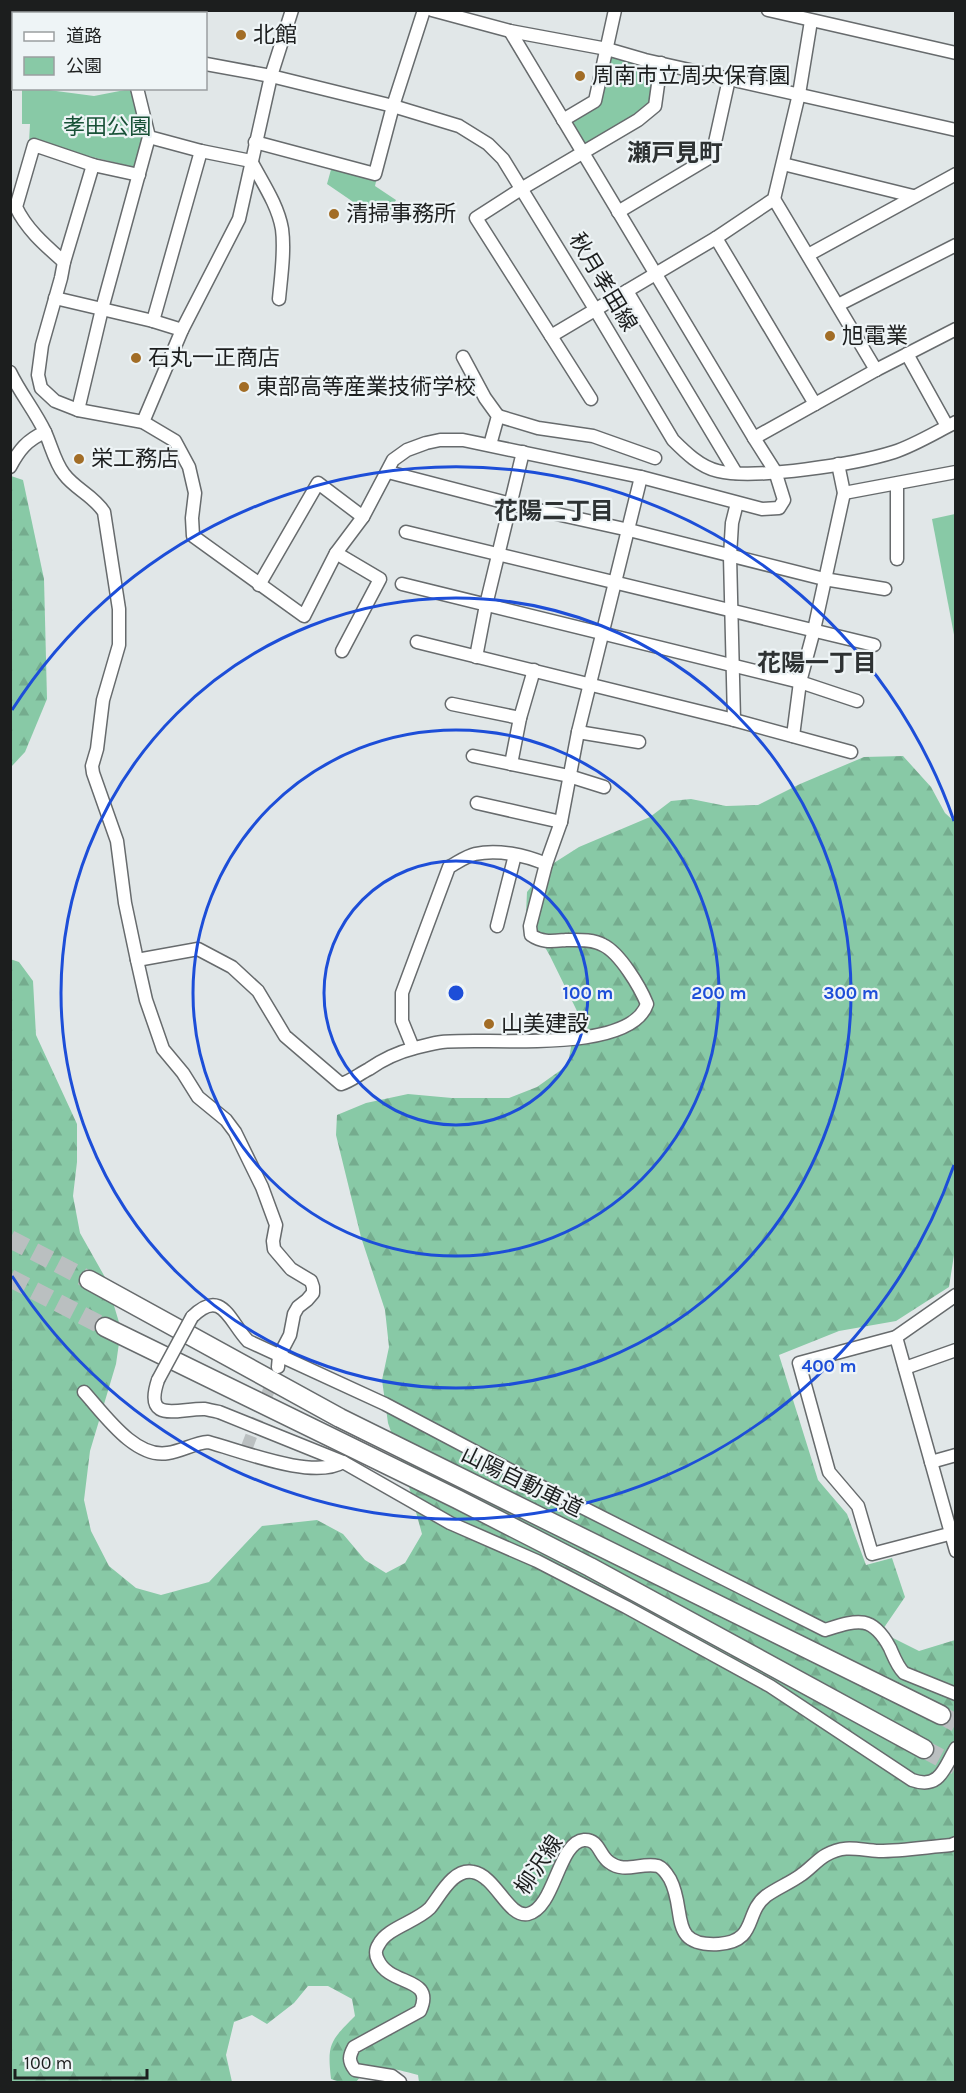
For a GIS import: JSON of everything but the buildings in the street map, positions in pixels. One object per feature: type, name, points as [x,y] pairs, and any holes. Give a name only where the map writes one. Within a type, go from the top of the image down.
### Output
[{"type":"highway","name":"山陽自動車道","points":[[89,1280],[340,1418],[941,1715]]},
{"type":"highway","name":"山陽自動車道","points":[[105,1327],[457,1499],[590,1567],[924,1749]]},
{"type":"street","points":[[143,422],[182,330],[239,219],[250,161],[291,10]]},
{"type":"street","points":[[255,142],[375,174],[393,106],[424,10]]},
{"type":"street","points":[[432,10],[510,31],[607,49],[956,130]]},
{"type":"street","points":[[563,120],[595,101],[615,10]]},
{"type":"street","points":[[768,10],[956,53]]},
{"type":"street","points":[[551,336],[716,238],[774,199],[799,94],[812,21]]},
{"type":"street","points":[[93,165],[42,345],[38,375],[41,388],[55,401],[78,410],[143,422],[175,441],[189,467],[195,494],[192,536],[304,616],[336,553],[363,518],[393,460],[407,450],[426,443],[452,439],[490,445],[641,477],[762,509],[779,508],[784,500],[776,471],[510,31]]},
{"type":"street","points":[[591,399],[476,218],[638,120],[655,106],[661,63]]},
{"type":"street","name":"秋月孝田線","points":[[207,64],[272,76],[393,106],[459,126],[488,144],[502,159],[521,189],[673,440],[690,457],[716,471],[736,473],[776,471],[838,464],[895,452],[951,424]]},
{"type":"street","points":[[618,212],[712,156],[729,79]]},
{"type":"street","points":[[78,410],[102,309],[149,137],[137,90]]},
{"type":"street","points":[[149,137],[250,161]]},
{"type":"street","points":[[64,262],[22,219],[16,207],[34,145],[93,165],[139,174]]},
{"type":"street","points":[[153,321],[201,151]]},
{"type":"street","points":[[250,161],[278,216],[282,230],[279,299]]},
{"type":"street","points":[[783,164],[913,196]]},
{"type":"street","points":[[807,255],[956,174]]},
{"type":"street","points":[[774,199],[876,370]]},
{"type":"street","points":[[716,238],[816,404]]},
{"type":"street","points":[[838,305],[956,245]]},
{"type":"street","points":[[627,291],[736,473]]},
{"type":"street","points":[[55,298],[182,330]]},
{"type":"street","points":[[754,438],[876,370],[956,329]]},
{"type":"street","points":[[907,354],[951,424]]},
{"type":"street","points":[[463,357],[498,416],[538,428],[593,436],[655,458]]},
{"type":"street","points":[[10,372],[45,432],[64,475],[97,501],[104,512],[119,609],[119,645],[103,700],[97,749],[92,766],[93,773],[117,841],[125,903],[146,1000],[163,1049],[183,1073],[198,1097],[226,1120],[234,1132],[262,1187],[276,1225],[274,1249],[291,1269],[311,1281],[313,1287],[313,1293],[297,1307],[290,1335],[279,1362]]},
{"type":"street","points":[[490,445],[498,416]]},
{"type":"street","points":[[10,467],[28,440],[45,432]]},
{"type":"street","points":[[476,657],[486,605],[500,555],[523,452]]},
{"type":"street","points":[[793,736],[800,682],[814,630],[844,493],[838,464]]},
{"type":"street","points":[[388,472],[824,579],[885,589]]},
{"type":"street","points":[[844,493],[956,472]]},
{"type":"street","points":[[138,960],[198,949],[232,967],[258,990],[285,1036],[341,1084],[413,1048],[442,1042],[547,1041],[576,1038],[627,1027],[644,1013],[647,1004],[640,989],[609,948],[590,941],[540,941],[531,935],[530,926],[546,864],[561,822],[578,732],[641,477]]},
{"type":"street","points":[[259,585],[318,483],[363,518]]},
{"type":"street","points":[[897,484],[897,559]]},
{"type":"street","points":[[734,720],[730,556],[732,523],[737,503]]},
{"type":"street","points":[[406,532],[874,645]]},
{"type":"street","points":[[336,553],[381,579],[342,651]]},
{"type":"street","points":[[402,584],[800,682],[857,701]]},
{"type":"street","points":[[417,642],[734,720],[851,752]]},
{"type":"street","points":[[511,764],[520,718],[534,670]]},
{"type":"street","points":[[452,704],[520,718]]},
{"type":"street","points":[[578,732],[639,742]]},
{"type":"street","points":[[473,756],[569,776],[604,787]]},
{"type":"street","points":[[477,803],[561,822]]},
{"type":"street","points":[[413,1048],[402,1021],[402,993],[449,867],[473,855],[489,853],[532,858],[546,864]]},
{"type":"street","points":[[497,926],[516,855]]},
{"type":"street","points":[[950,1533],[872,1554],[858,1506],[829,1472],[799,1363],[896,1337],[956,1295]]},
{"type":"street","points":[[956,1694],[904,1673],[899,1668],[882,1635],[873,1625],[864,1621],[852,1622],[825,1630],[554,1493],[385,1404],[279,1362],[248,1341],[221,1306],[210,1304],[192,1317],[158,1380],[153,1395],[155,1404],[163,1411],[173,1413],[205,1409],[219,1412],[343,1462],[450,1523],[537,1561],[770,1686],[912,1780],[923,1784],[933,1781],[941,1775],[956,1748]]},
{"type":"street","points":[[896,1337],[956,1551]]},
{"type":"street","points":[[905,1368],[955,1351]]},
{"type":"street","points":[[84,1392],[118,1430],[145,1450],[156,1454],[169,1453],[208,1442],[313,1469],[334,1467],[343,1462]]},
{"type":"street","points":[[931,1462],[956,1455]]},
{"type":"street","name":"柳沢線","points":[[400,2082],[392,2076],[355,2070],[350,2064],[349,2056],[354,2047],[420,2011],[425,1996],[422,1990],[414,1984],[396,1978],[382,1968],[375,1954],[377,1946],[383,1936],[416,1919],[429,1908],[446,1886],[467,1871],[475,1872],[489,1880],[510,1907],[529,1914],[537,1909],[547,1894],[575,1843],[582,1840],[592,1841],[609,1862],[623,1869],[646,1865],[660,1867],[667,1873],[673,1884],[686,1936],[694,1942],[717,1944],[738,1940],[747,1932],[757,1908],[765,1897],[802,1874],[824,1856],[840,1849],[854,1847],[878,1851],[956,1843]]},
{"type":"green space","points":[[610,54],[657,68],[652,103],[641,113],[586,146],[571,120],[597,106]]},
{"type":"green space","name":"孝田公園","points":[[22,90],[49,90],[94,96],[130,90],[145,137],[134,167],[29,142],[30,124],[22,124]]},
{"type":"green space","points":[[332,166],[377,177],[375,186],[396,200],[384,223],[327,184]]},
{"type":"green space","points":[[11,476],[23,480],[44,579],[47,699],[25,752],[11,767]]},
{"type":"green space","points":[[956,514],[955,640],[932,519]]},
{"type":"green space","points":[[903,756],[931,787],[945,813],[956,823],[956,1242],[949,1287],[896,1321],[839,1331],[779,1355],[818,1480],[847,1514],[866,1565],[892,1558],[905,1597],[881,1632],[919,1651],[955,1640],[955,2082],[419,2082],[418,2075],[384,2068],[369,2071],[356,2082],[340,2082],[331,2079],[330,2050],[340,2031],[355,2016],[352,1999],[328,1986],[308,1986],[294,2003],[267,2024],[252,2015],[234,2022],[226,2055],[232,2082],[11,2082],[10,959],[19,962],[33,981],[36,1035],[77,1124],[77,1162],[73,1196],[80,1233],[106,1279],[121,1329],[116,1364],[90,1451],[84,1500],[91,1531],[109,1566],[136,1588],[161,1595],[209,1582],[262,1526],[317,1520],[343,1534],[365,1560],[386,1573],[405,1563],[422,1534],[405,1472],[388,1423],[382,1380],[389,1347],[385,1310],[361,1237],[336,1135],[337,1115],[366,1103],[408,1094],[452,1098],[509,1098],[537,1087],[568,1065],[577,1011],[526,914],[527,892],[546,868],[579,847],[650,817],[671,801],[691,799],[726,806],[758,805],[800,784],[864,757]]},
{"type":"tunnel","points":[[10,1239],[89,1280]]},
{"type":"tunnel","points":[[10,1278],[105,1327]]},
{"type":"tunnel","points":[[247,1447],[275,1374]]},
{"type":"tunnel","points":[[941,1715],[956,1723]]},
{"type":"tunnel","points":[[924,1749],[956,1766]]},
{"type":"place","name":"北館","points":[[241,35]]},
{"type":"place","name":"周南市立周央保育園","points":[[580,76]]},
{"type":"place","name":"清掃事務所","points":[[334,214]]},
{"type":"place","name":"旭電業","points":[[830,336]]},
{"type":"place","name":"石丸一正商店","points":[[136,358]]},
{"type":"place","name":"東部高等産業技術学校","points":[[244,387]]},
{"type":"place","name":"栄工務店","points":[[79,459]]},
{"type":"place","name":"山美建設","points":[[489,1024]]},
{"type":"district","name":"瀬戸見町","points":[[675,153]]},
{"type":"district","name":"花陽二丁目","points":[[554,511]]},
{"type":"district","name":"花陽一丁目","points":[[817,663]]}]
